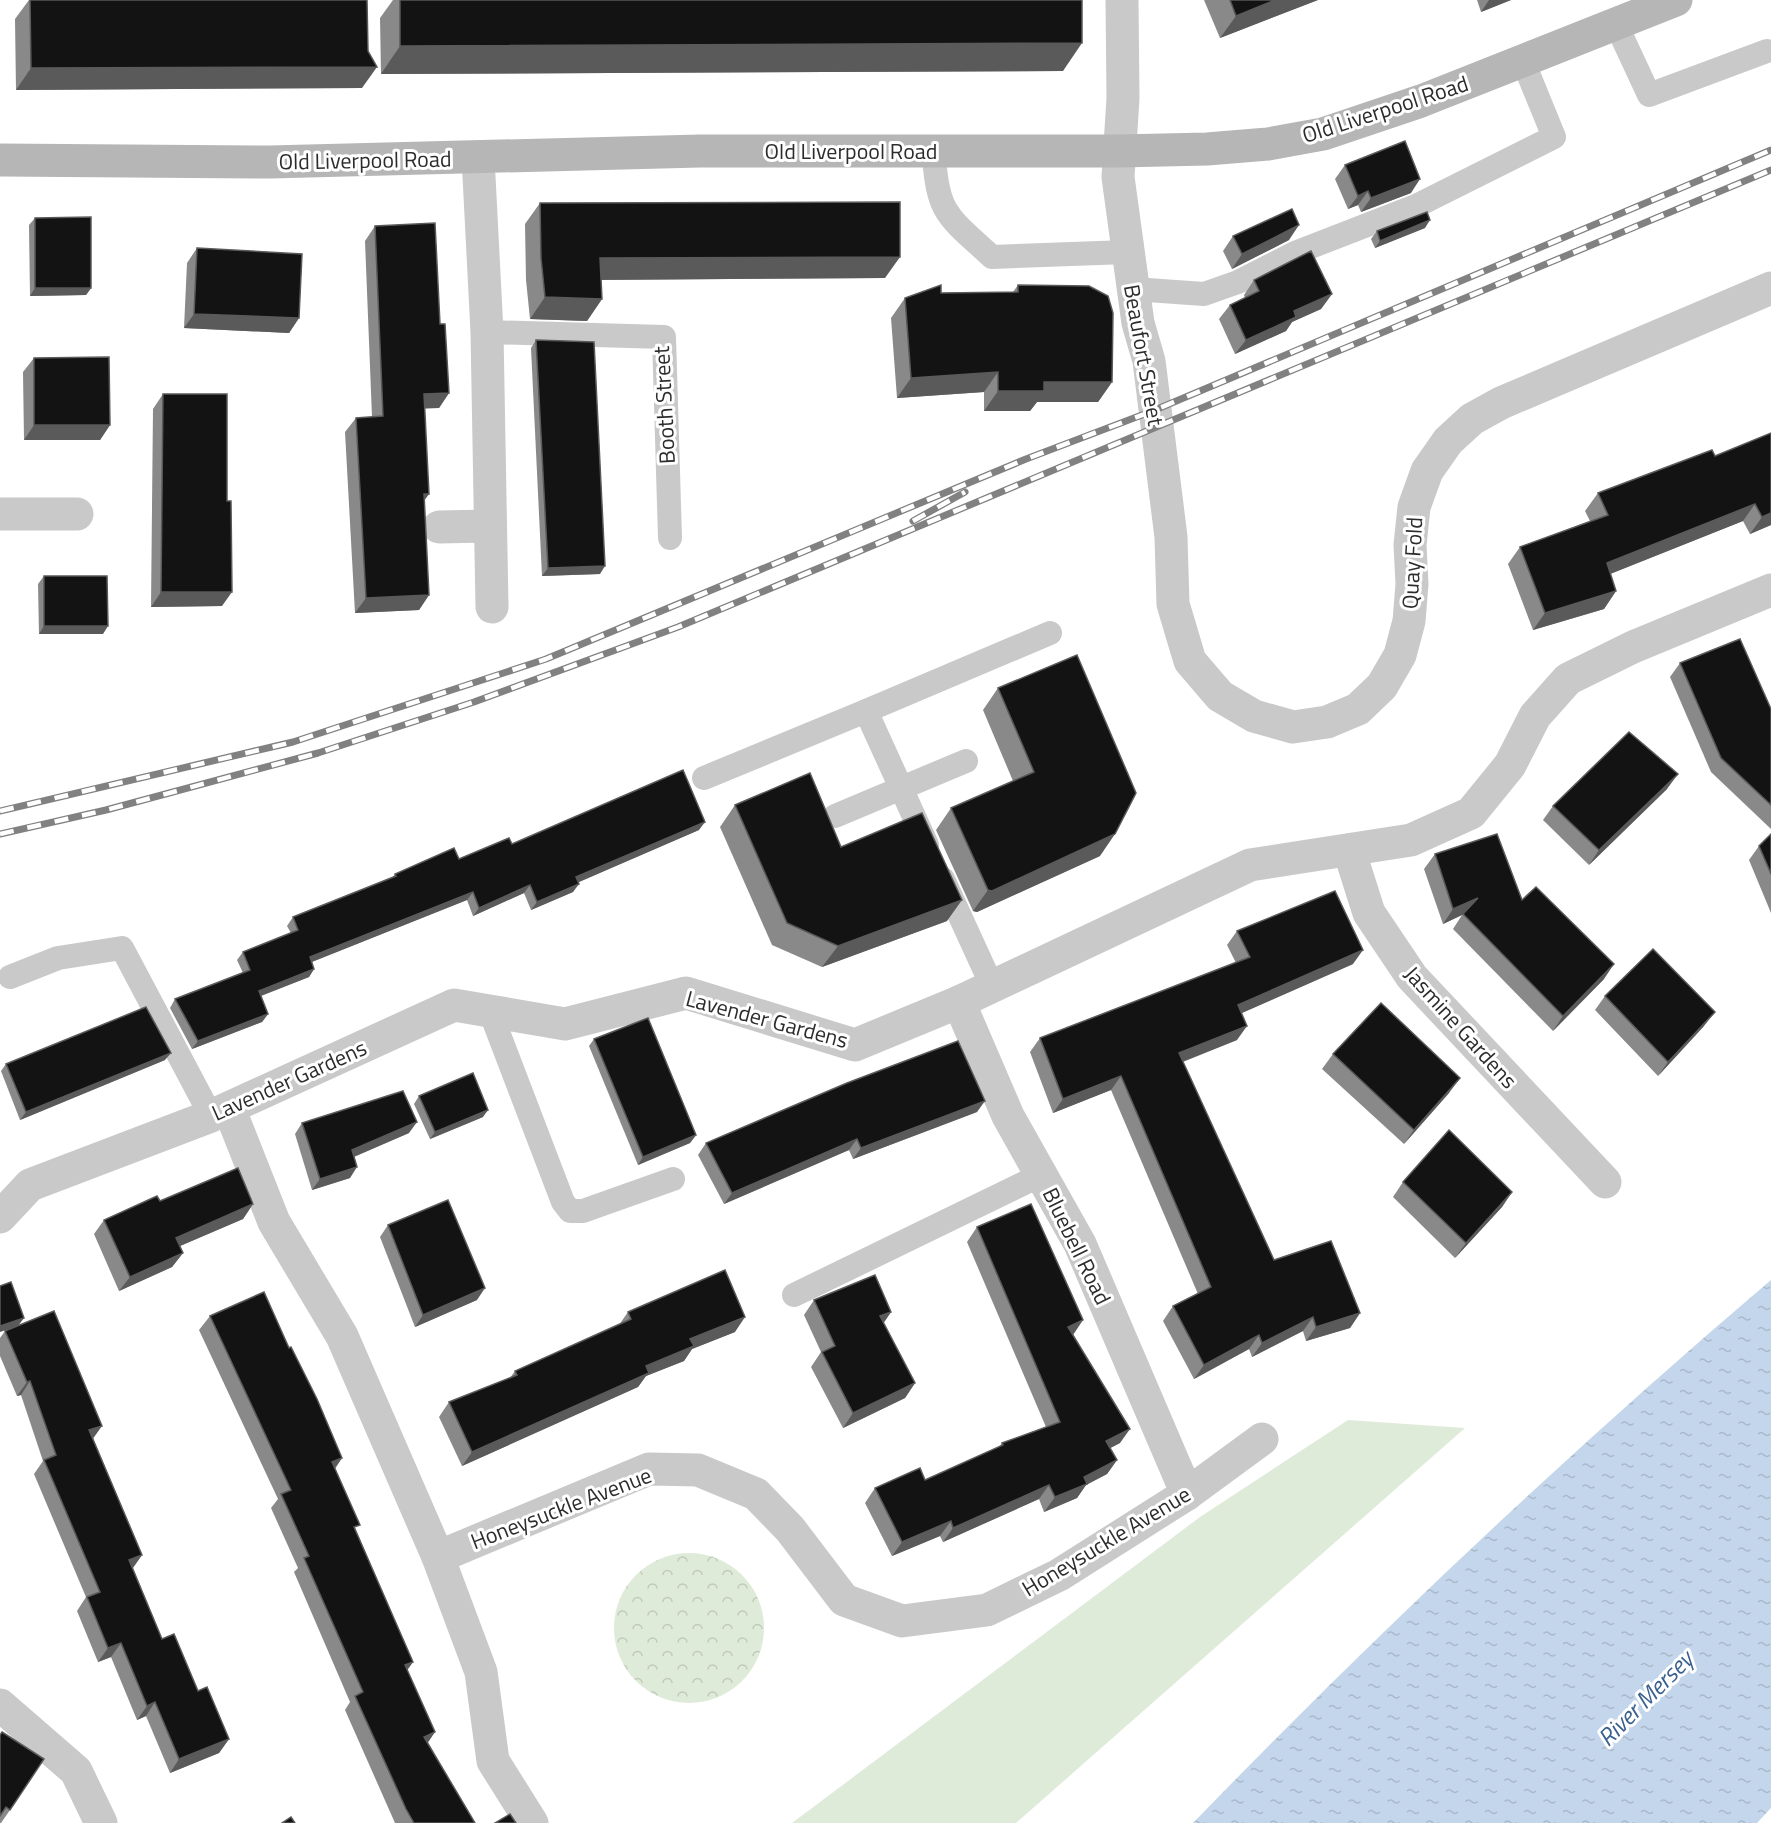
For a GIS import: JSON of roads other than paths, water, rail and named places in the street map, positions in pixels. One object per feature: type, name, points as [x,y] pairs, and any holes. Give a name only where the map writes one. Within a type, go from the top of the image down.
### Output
[{"type":"street","name":"Beaufort Street","points":[[1122,0],[1123,98],[1118,177],[1138,323],[1149,361],[1171,537],[1173,604],[1190,661],[1220,696]]},
{"type":"street","name":"Old Liverpool Road","points":[[0,160],[270,162],[700,151],[1119,151],[1248,146],[1323,134],[1421,101],[1676,0]]},
{"type":"street","points":[[478,157],[487,332],[492,607]]},
{"type":"street","name":"Quay Fold","points":[[1220,696],[1254,716],[1293,727],[1327,722],[1358,709],[1382,686],[1400,655],[1409,621],[1412,584],[1410,545],[1414,507],[1427,471],[1448,441],[1472,419],[1501,403],[1771,288]]},
{"type":"street","points":[[0,514],[77,514]]},
{"type":"street","points":[[439,527],[490,526]]},
{"type":"street","name":"Lavender Gardens","points":[[0,1217],[30,1185],[220,1112],[454,1005],[565,1024],[686,993],[855,1045],[959,1002],[1250,865],[1411,840],[1471,813],[1510,765],[1535,716],[1568,679],[1633,647],[1771,590]]},
{"type":"street","name":"Jasmine Gardens","points":[[1349,850],[1370,913],[1412,977],[1605,1182]]},
{"type":"street","name":"Bluebell Road","points":[[959,1002],[1008,1116],[1080,1244],[1187,1494]]},
{"type":"street","points":[[220,1112],[274,1222],[342,1336],[438,1557],[481,1672],[493,1761],[532,1823]]},
{"type":"street","name":"Honeysuckle Avenue","points":[[438,1557],[649,1469],[698,1470],[756,1494],[790,1529],[844,1600],[902,1622],[987,1610],[1059,1575],[1187,1494],[1262,1439]]},
{"type":"street","points":[[0,1706],[76,1771],[101,1823]]},
{"type":"lane","points":[[1616,24],[1649,95],[1767,51]]},
{"type":"lane","points":[[1133,289],[1204,294],[1238,282],[1295,253],[1416,206],[1554,137],[1523,61]]},
{"type":"lane","points":[[934,151],[935,178],[945,213],[992,257],[1127,252]]},
{"type":"lane","name":"Booth Street","points":[[487,332],[664,337],[670,538]]},
{"type":"lane","points":[[704,778],[1050,633]]},
{"type":"lane","points":[[866,711],[992,986]]},
{"type":"lane","points":[[835,816],[966,761]]},
{"type":"lane","points":[[10,977],[58,958],[122,948],[220,1112]]},
{"type":"lane","points":[[490,1011],[563,1202],[570,1211],[583,1211],[673,1179]]},
{"type":"lane","points":[[794,1295],[1041,1175]]},
{"type":"water","name":"River Mersey","points":[[1771,1280],[1771,1808],[1757,1823],[1193,1823],[1333,1682],[1476,1544],[1622,1410]]},
{"type":"railway","points":[[0,811],[293,742],[546,659],[1026,459],[1155,410],[1771,150]]},
{"type":"railway","points":[[0,834],[106,810],[318,753],[474,702],[678,627],[1771,170]]},
{"type":"railway","points":[[913,521],[965,492]]}]
